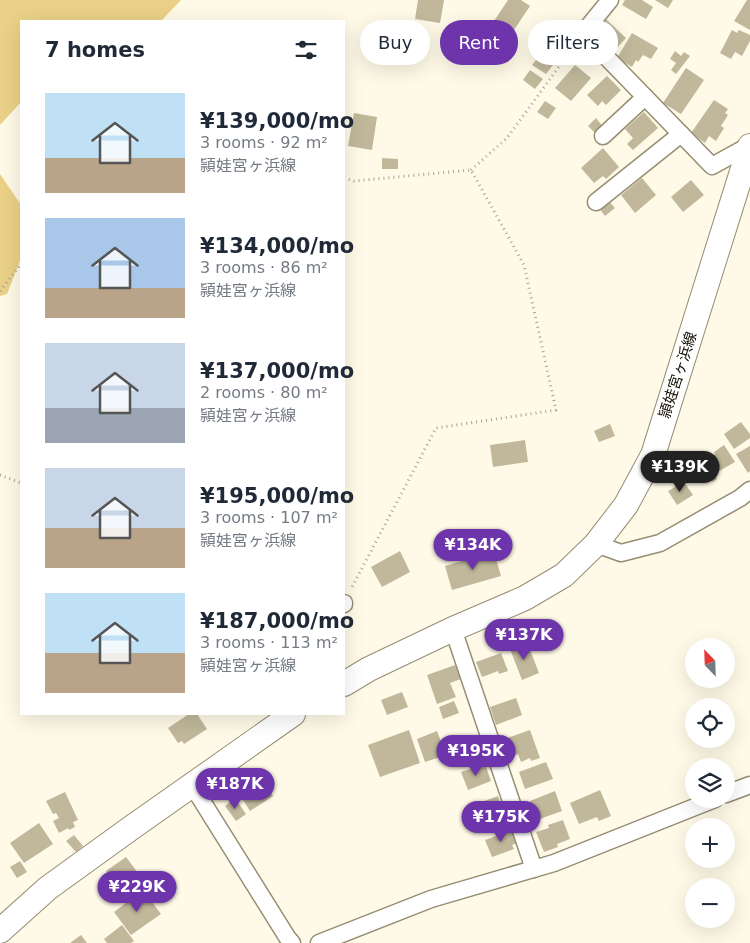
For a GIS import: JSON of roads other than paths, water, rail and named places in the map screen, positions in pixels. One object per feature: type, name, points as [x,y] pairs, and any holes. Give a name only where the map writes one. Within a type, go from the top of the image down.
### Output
[{"type":"main road","name":"頴娃宮ヶ浜線","points":[[345,683],[369,669],[453,629],[525,598],[564,575],[596,544],[626,505],[653,455],[750,146]]},
{"type":"main road","points":[[0,931],[48,888],[292,715]]},
{"type":"street","points":[[610,0],[583,33],[712,166],[750,146]]},
{"type":"street","points":[[604,136],[645,97]]},
{"type":"street","points":[[596,202],[681,134]]},
{"type":"street","points":[[596,544],[621,554],[660,543],[740,498],[750,490]]},
{"type":"street","points":[[453,629],[534,869]]},
{"type":"street","points":[[735,790],[750,784]]},
{"type":"street","points":[[192,785],[292,943]]},
{"type":"street","points":[[319,943],[431,899],[554,864],[693,808]]}]
